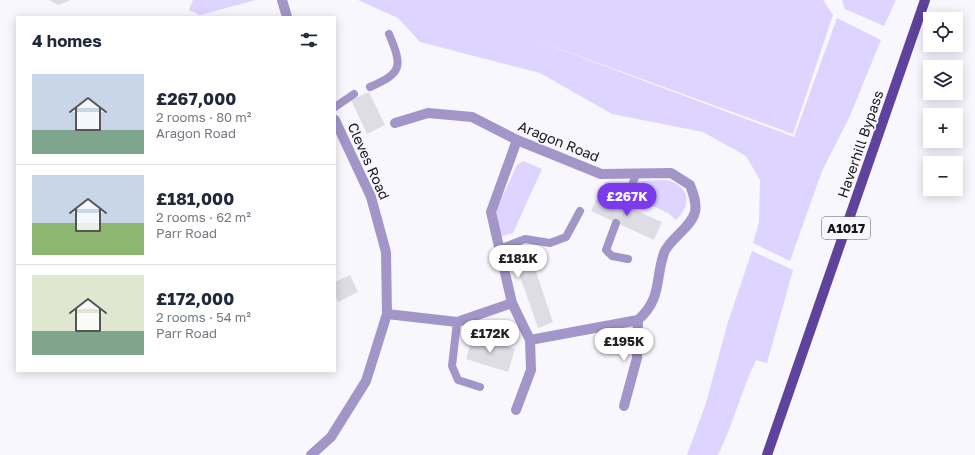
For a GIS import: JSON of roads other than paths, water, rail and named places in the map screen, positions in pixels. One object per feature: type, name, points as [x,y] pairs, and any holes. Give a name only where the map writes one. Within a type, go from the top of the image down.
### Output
[{"type":"main road","name":"Haverhill Bypass","points":[[767,455],[925,0]]},
{"type":"street","points":[[282,0],[287,16]]},
{"type":"street","name":"Aragon Road","points":[[395,123],[428,113],[472,117],[517,140],[601,174],[671,173],[690,185],[694,198],[695,212],[688,224],[664,252],[655,294],[649,311],[638,320]]},
{"type":"street","name":"Cleves Road","points":[[311,455],[331,438],[366,381],[386,314],[386,252],[371,197],[336,126]]},
{"type":"street","points":[[516,410],[531,370],[530,340],[512,303],[491,212],[517,140]]},
{"type":"street","points":[[386,314],[457,322],[512,303]]},
{"type":"street","points":[[530,340],[638,320],[637,358],[624,406]]},
{"type":"lane","points":[[370,87],[394,75],[398,67],[397,57],[389,34]]},
{"type":"lane","points":[[336,106],[354,94]]},
{"type":"lane","points":[[625,205],[636,174]]},
{"type":"lane","points":[[499,249],[525,239],[550,243],[566,237],[580,210]]},
{"type":"lane","points":[[616,223],[606,250],[612,256],[628,258]]},
{"type":"lane","points":[[457,322],[452,366],[458,380],[480,387]]}]
